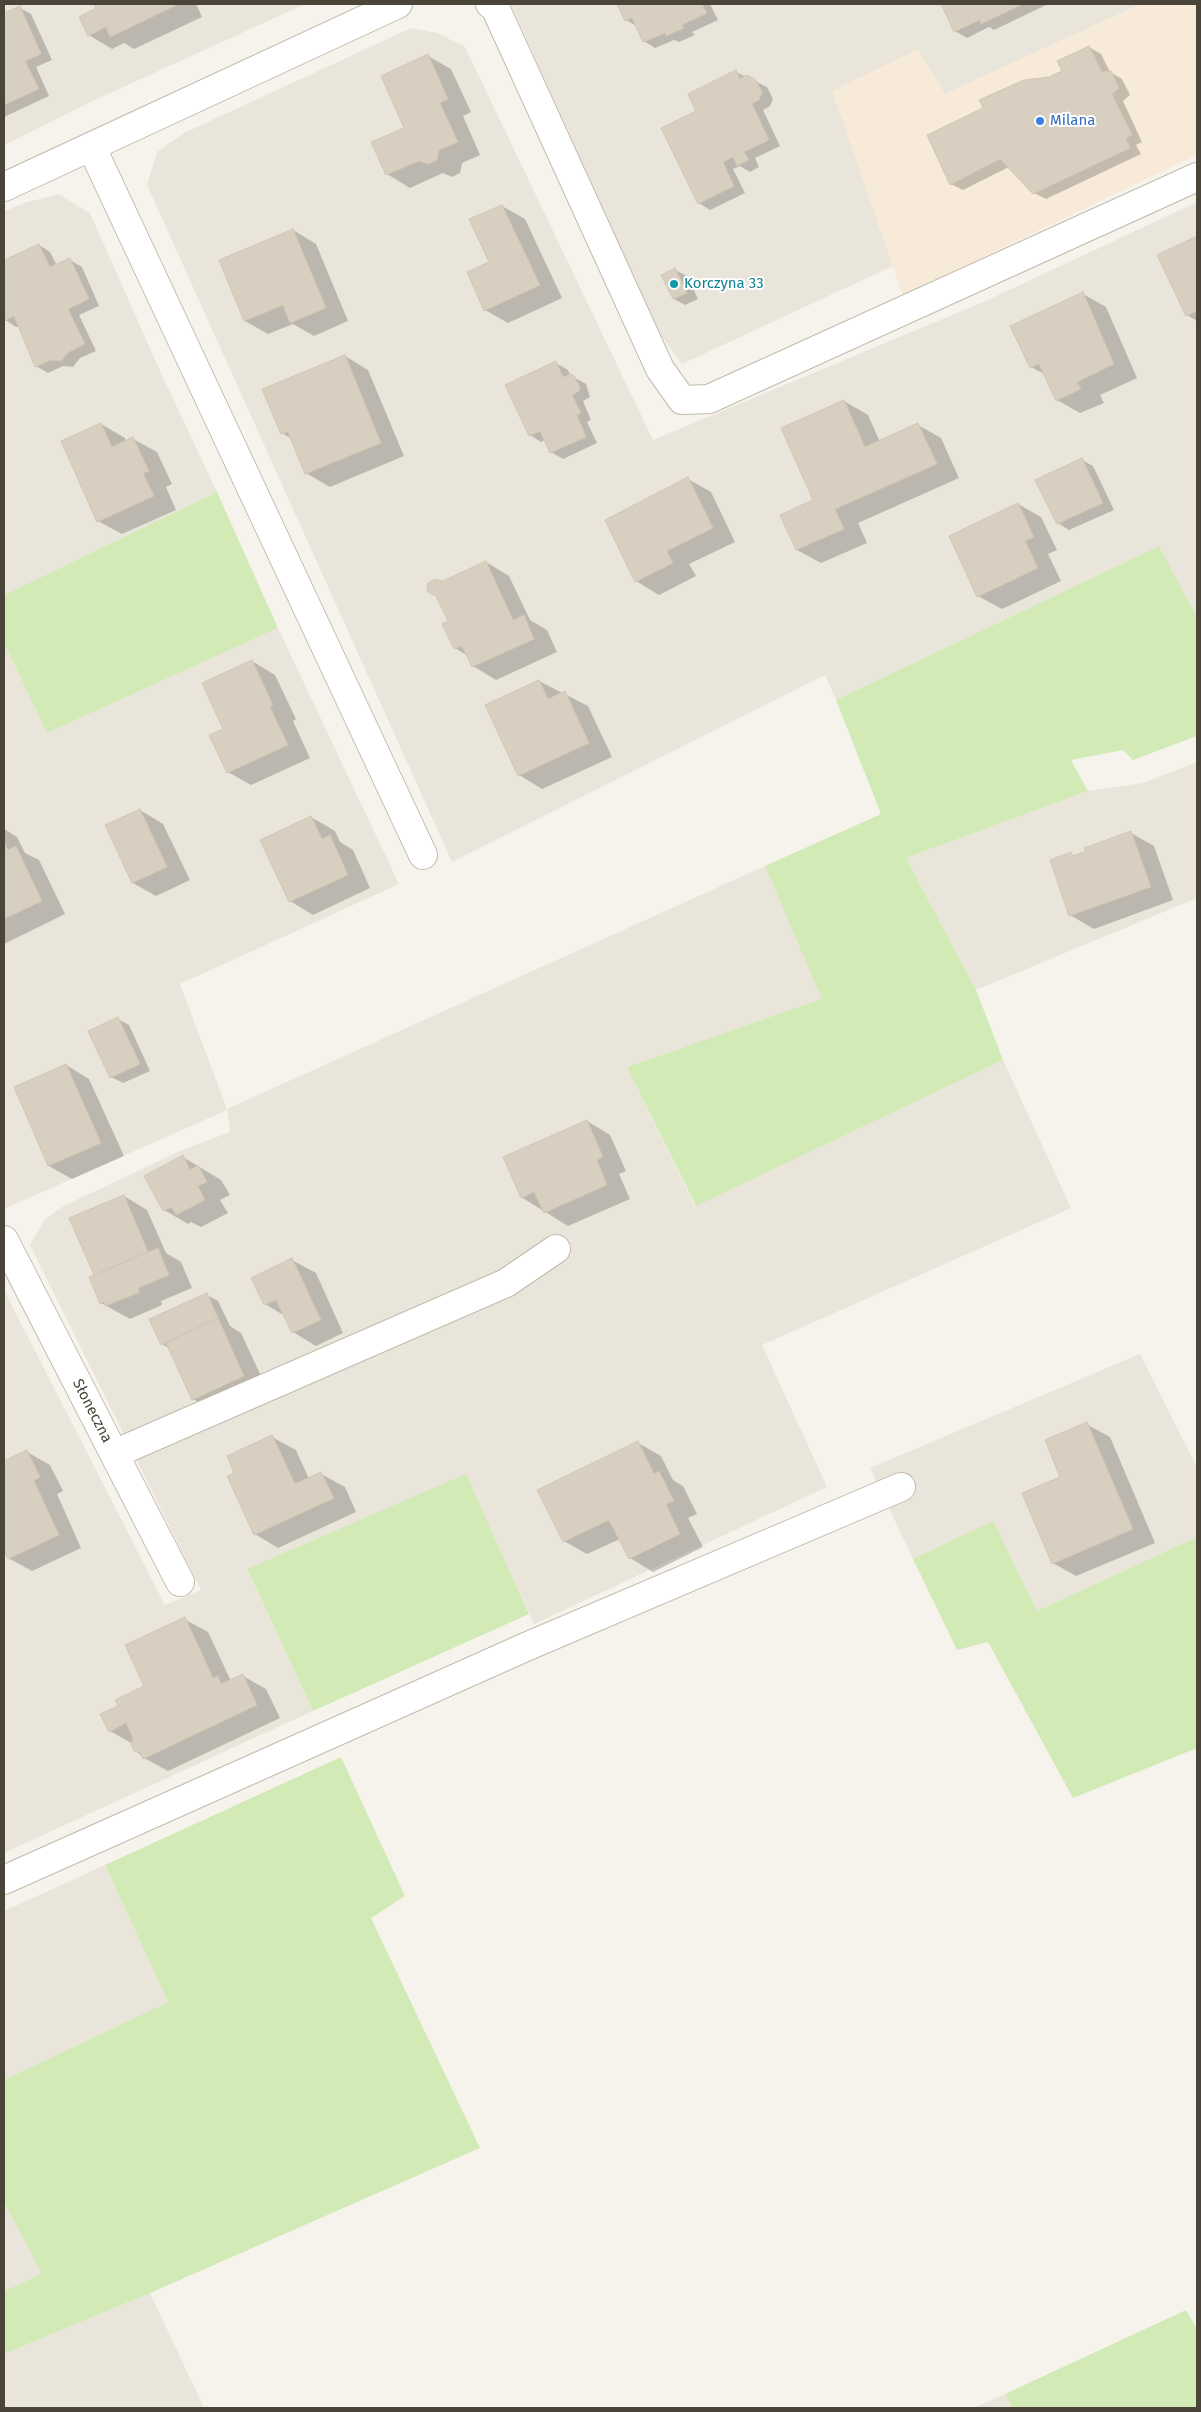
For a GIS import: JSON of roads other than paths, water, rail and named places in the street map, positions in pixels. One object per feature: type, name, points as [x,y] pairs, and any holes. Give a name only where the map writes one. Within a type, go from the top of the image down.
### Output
[{"type":"street","points":[[4,187],[92,148],[398,4]]},
{"type":"street","points":[[490,4],[494,4],[660,369],[682,400],[709,399],[1197,177]]},
{"type":"street","points":[[92,148],[423,855]]},
{"type":"street","name":"Słoneczna","points":[[4,1240],[180,1582]]},
{"type":"street","points":[[114,1454],[506,1283],[556,1249]]},
{"type":"street","points":[[4,1880],[538,1642],[901,1487]]},
{"type":"place","name":"Milana","points":[[1040,121]]},
{"type":"place","name":"Korczyna 33","points":[[674,284]]}]
